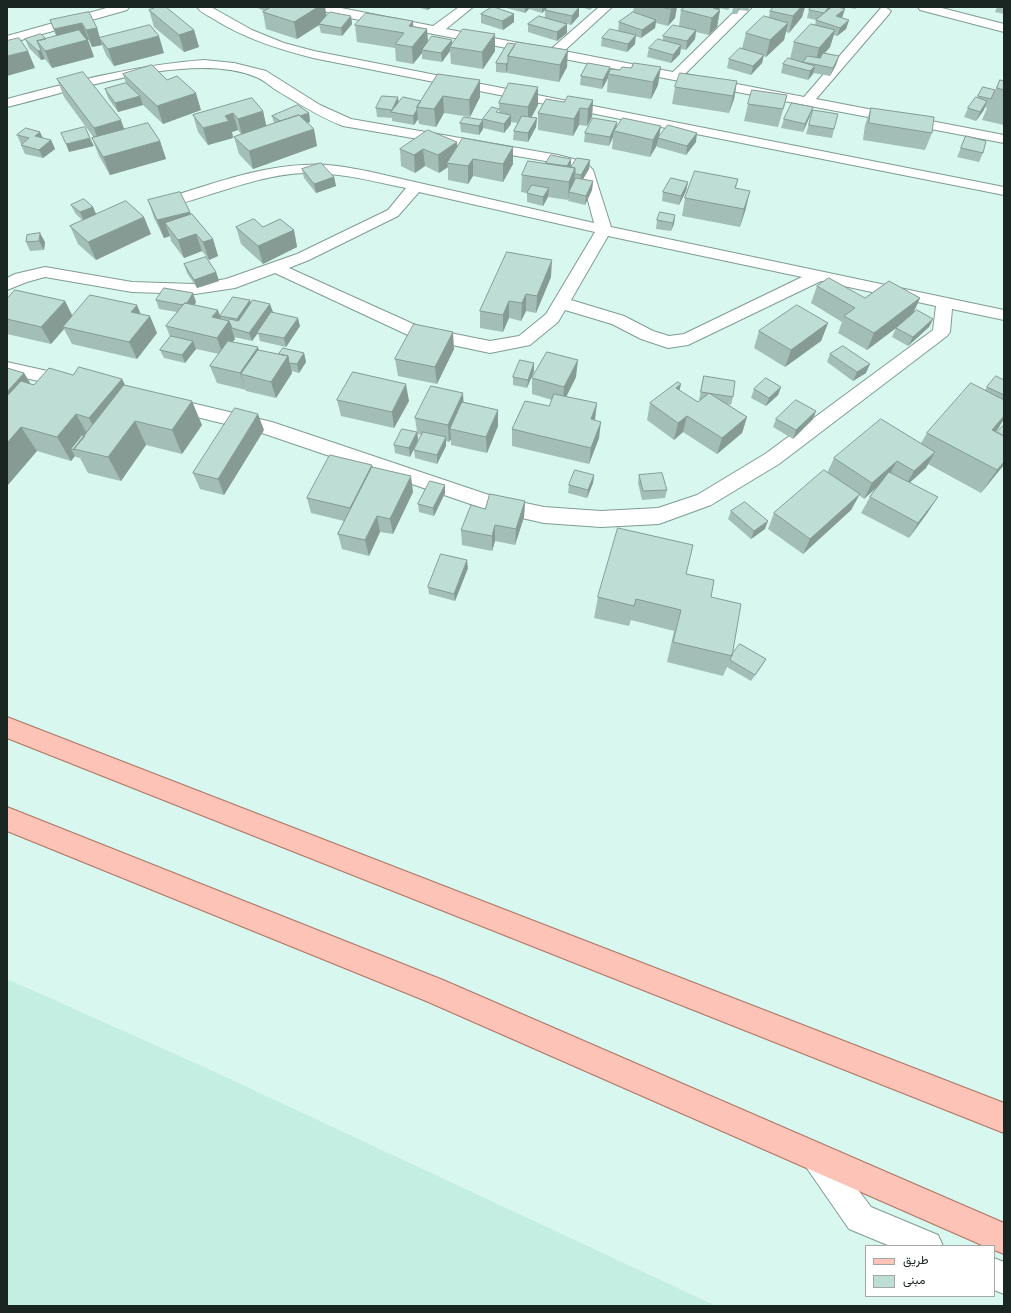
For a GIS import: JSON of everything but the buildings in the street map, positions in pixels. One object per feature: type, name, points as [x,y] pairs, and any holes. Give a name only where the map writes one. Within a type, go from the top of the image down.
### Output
[{"type":"main road","points":[[7,727],[1004,1118]]},
{"type":"main road","points":[[7,819],[433,990],[1004,1239]]},
{"type":"street","points":[[7,40],[123,7]]},
{"type":"street","points":[[203,7],[222,20],[248,33],[269,41],[381,69],[1004,191]]},
{"type":"street","points":[[325,7],[339,12],[434,31],[1004,139]]},
{"type":"street","points":[[434,31],[467,7]]},
{"type":"street","points":[[553,54],[606,7]]},
{"type":"street","points":[[675,76],[746,7]]},
{"type":"street","points":[[924,7],[1004,28]]},
{"type":"street","points":[[807,101],[885,11]]},
{"type":"street","points":[[7,103],[99,79],[151,69],[189,65],[246,69],[262,75],[329,116],[348,123],[558,159],[580,165],[588,173],[604,230],[552,318],[524,341],[490,347],[416,332],[275,267]]},
{"type":"street","points":[[171,201],[270,173],[304,169],[353,172],[604,230],[944,304],[1004,315]]},
{"type":"street","points":[[7,285],[21,278],[45,272],[132,287],[194,289],[229,284],[303,257],[393,213],[416,186]]},
{"type":"street","points":[[561,303],[618,320],[647,335],[668,342],[688,339],[818,276]]},
{"type":"street","points":[[148,399],[265,427],[506,507],[544,515],[601,519],[659,516],[704,500],[772,459],[791,445],[941,332],[944,304]]},
{"type":"street","points":[[7,368],[86,386]]},
{"type":"street","points":[[816,1157],[860,1218],[925,1245]]},
{"type":"shaded area","points":[[7,979],[202,1066],[716,1306],[7,1306]]}]
